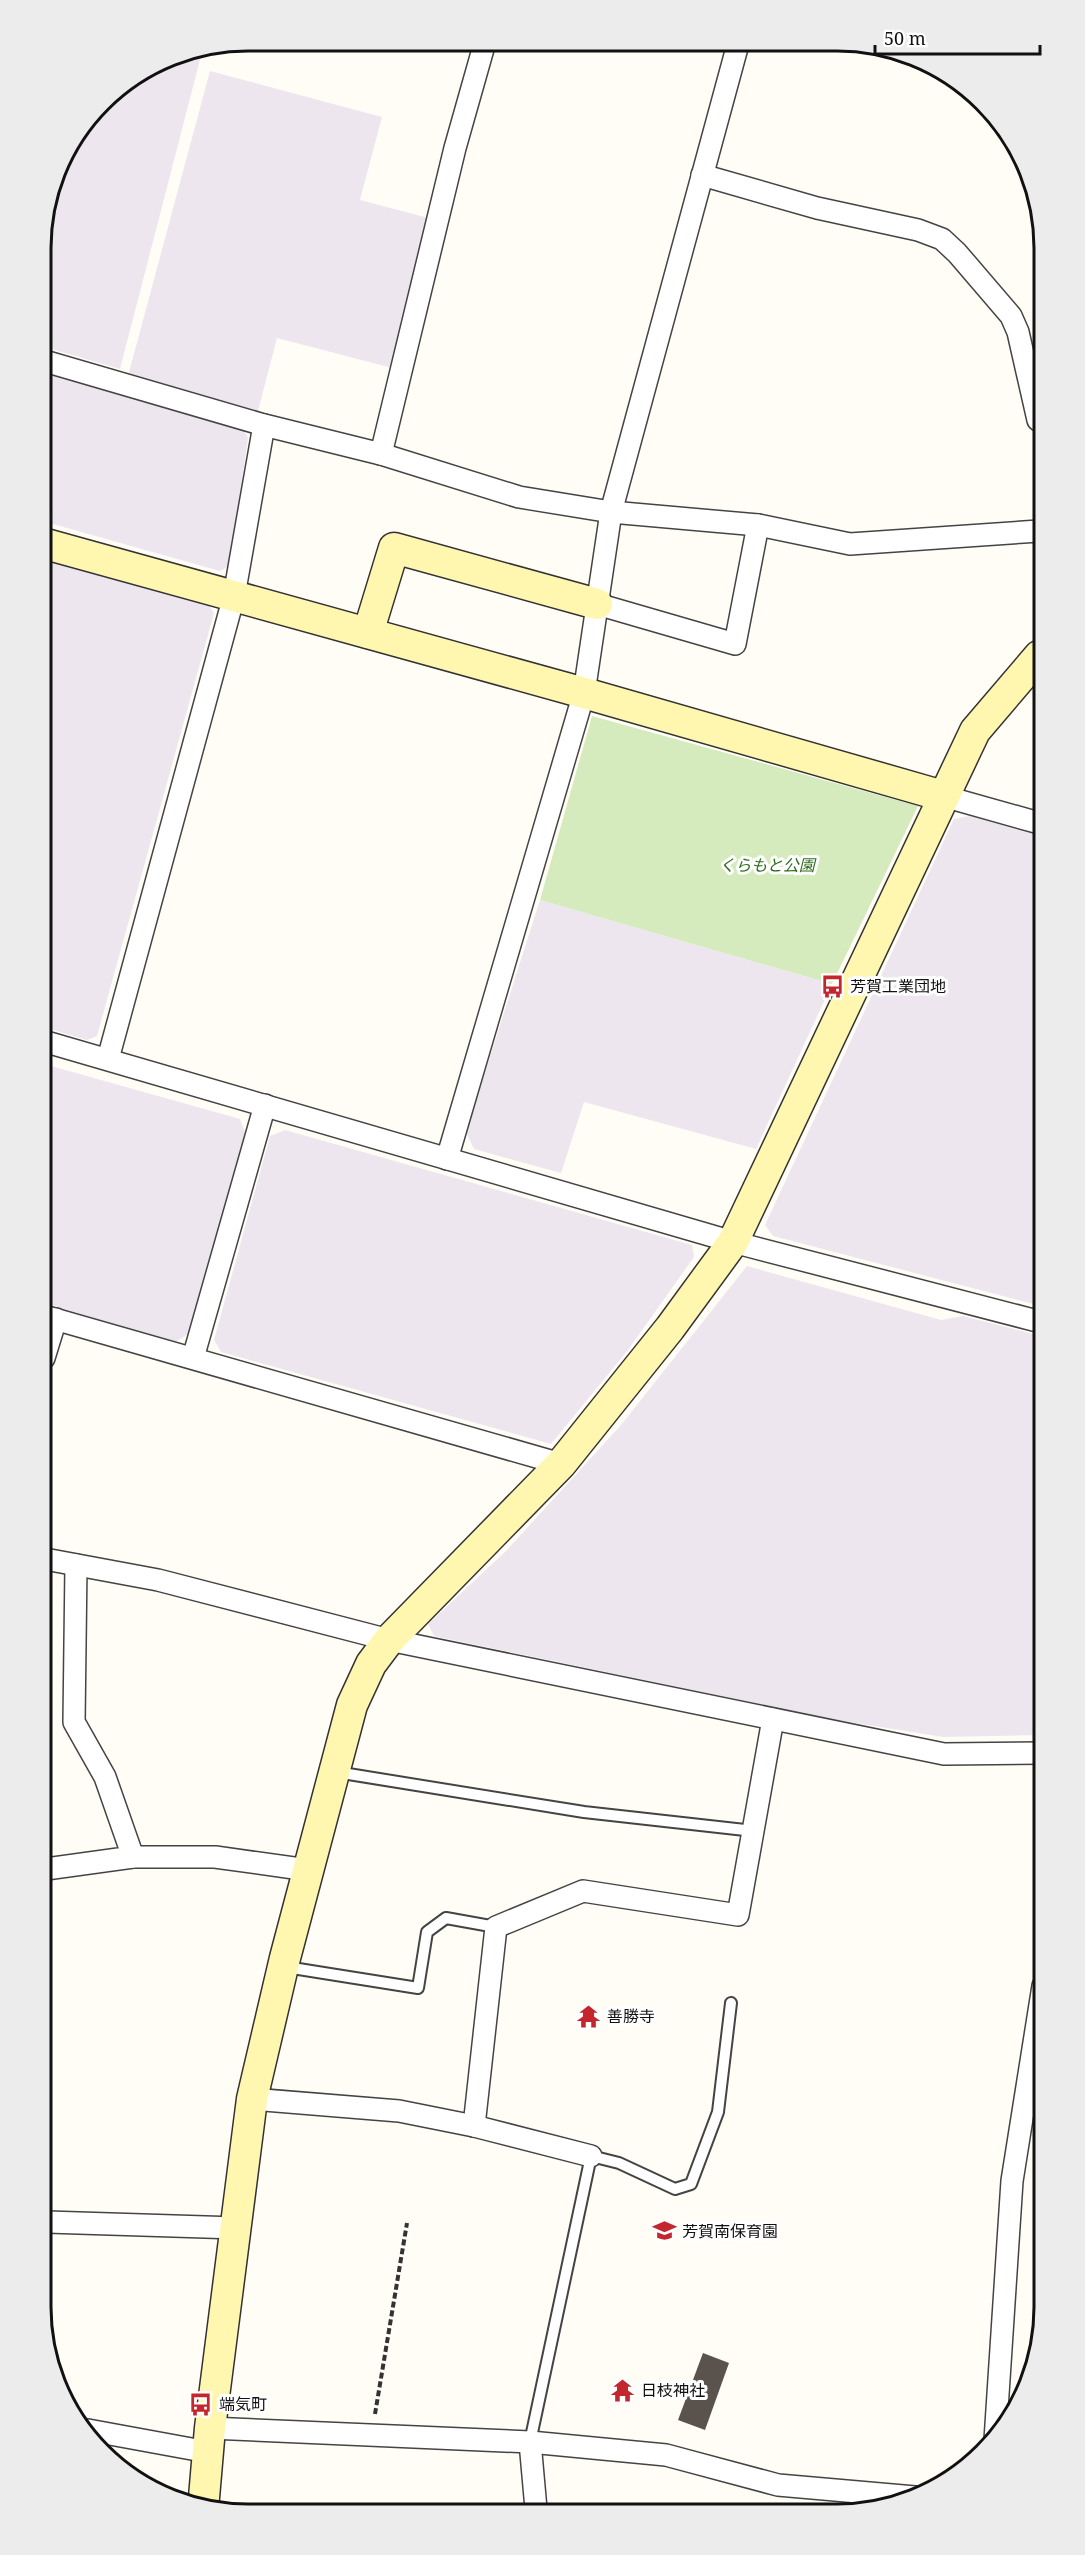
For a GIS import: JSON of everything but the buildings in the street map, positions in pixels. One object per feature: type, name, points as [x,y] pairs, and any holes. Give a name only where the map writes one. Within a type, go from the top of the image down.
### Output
[{"type":"street","points":[[381,454],[454,148],[482,51]]},
{"type":"street","points":[[447,1159],[584,693],[611,512],[736,51]]},
{"type":"street","points":[[702,174],[817,208],[918,230],[942,239],[957,253],[1011,316],[1018,332],[1034,402]]},
{"type":"street","points":[[51,363],[264,425],[381,454],[519,496],[611,512],[758,525],[850,544],[1034,531]]},
{"type":"street","points":[[108,1059],[234,596],[264,425]]},
{"type":"street","points":[[368,633],[394,548],[735,644],[758,525]]},
{"type":"street","points":[[51,545],[584,693],[1034,821]]},
{"type":"street","points":[[204,2499],[209,2440],[252,2098],[283,1966],[352,1705],[371,1664],[389,1640],[561,1464],[670,1328],[733,1242],[975,731],[1034,662]]},
{"type":"street","points":[[51,1043],[733,1242],[1034,1320]]},
{"type":"street","points":[[193,1358],[265,1105]]},
{"type":"street","points":[[51,1317],[561,1464]]},
{"type":"street","points":[[51,1560],[158,1580],[389,1640],[944,1754],[1034,1753]]},
{"type":"street","points":[[76,1565],[74,1722],[105,1777],[133,1857]]},
{"type":"street","points":[[474,2126],[496,1927],[583,1891],[738,1915],[773,1719]]},
{"type":"street","points":[[51,1868],[133,1857],[215,1857],[308,1870]]},
{"type":"street","points":[[995,2424],[1011,2181],[1034,2041]]},
{"type":"street","points":[[252,2098],[399,2111],[474,2126],[591,2156]]},
{"type":"street","points":[[51,2222],[237,2228]]},
{"type":"street","points":[[95,2431],[209,2440],[371,2435],[530,2442],[666,2455],[778,2485],[895,2495]]},
{"type":"street","points":[[530,2442],[536,2504]]},
{"type":"lane","points":[[333,1772],[584,1812],[754,1831]]},
{"type":"lane","points":[[283,1966],[418,1989],[427,1932],[446,1918],[496,1927]]},
{"type":"lane","points":[[530,2442],[591,2156],[619,2163],[675,2189],[691,2184],[718,2112],[731,2003]]},
{"type":"path","points":[[371,2435],[407,2223]]},
{"type":"shaded area","points":[[201,57],[120,369],[51,349],[51,235],[58,197],[77,149],[100,118],[118,100],[149,77],[184,61]]},
{"type":"shaded area","points":[[210,71],[382,117],[360,200],[432,219],[392,368],[277,338],[258,411],[128,376]]},
{"type":"shaded area","points":[[51,374],[242,427],[248,438],[229,566],[220,571],[51,524]]},
{"type":"shaded area","points":[[51,560],[208,604],[214,613],[97,1036],[87,1040],[51,1029]]},
{"type":"shaded area","points":[[969,816],[1034,834],[1034,1304],[773,1236],[765,1225],[954,819]]},
{"type":"shaded area","points":[[540,900],[832,984],[756,1149],[584,1102],[561,1173],[474,1149],[466,1132]]},
{"type":"shaded area","points":[[51,1066],[240,1119],[245,1132],[188,1334],[175,1342],[51,1305]]},
{"type":"shaded area","points":[[285,1130],[692,1245],[694,1257],[628,1350],[551,1444],[221,1352],[214,1340],[270,1136]]},
{"type":"shaded area","points":[[747,1266],[941,1320],[963,1316],[1034,1334],[1034,1735],[943,1737],[836,1720],[434,1636],[428,1624],[506,1551],[621,1425]]},
{"type":"green space","name":"くらもと公園","points":[[592,716],[918,806],[832,984],[540,900]]},
{"type":"place","name":"芳賀工業団地","points":[[832,986]]},
{"type":"place","name":"善勝寺","points":[[589,2016]]},
{"type":"place","name":"芳賀南保育園","points":[[664,2231]]},
{"type":"place","name":"日枝神社","points":[[623,2390]]},
{"type":"place","name":"端気町","points":[[201,2404]]}]
